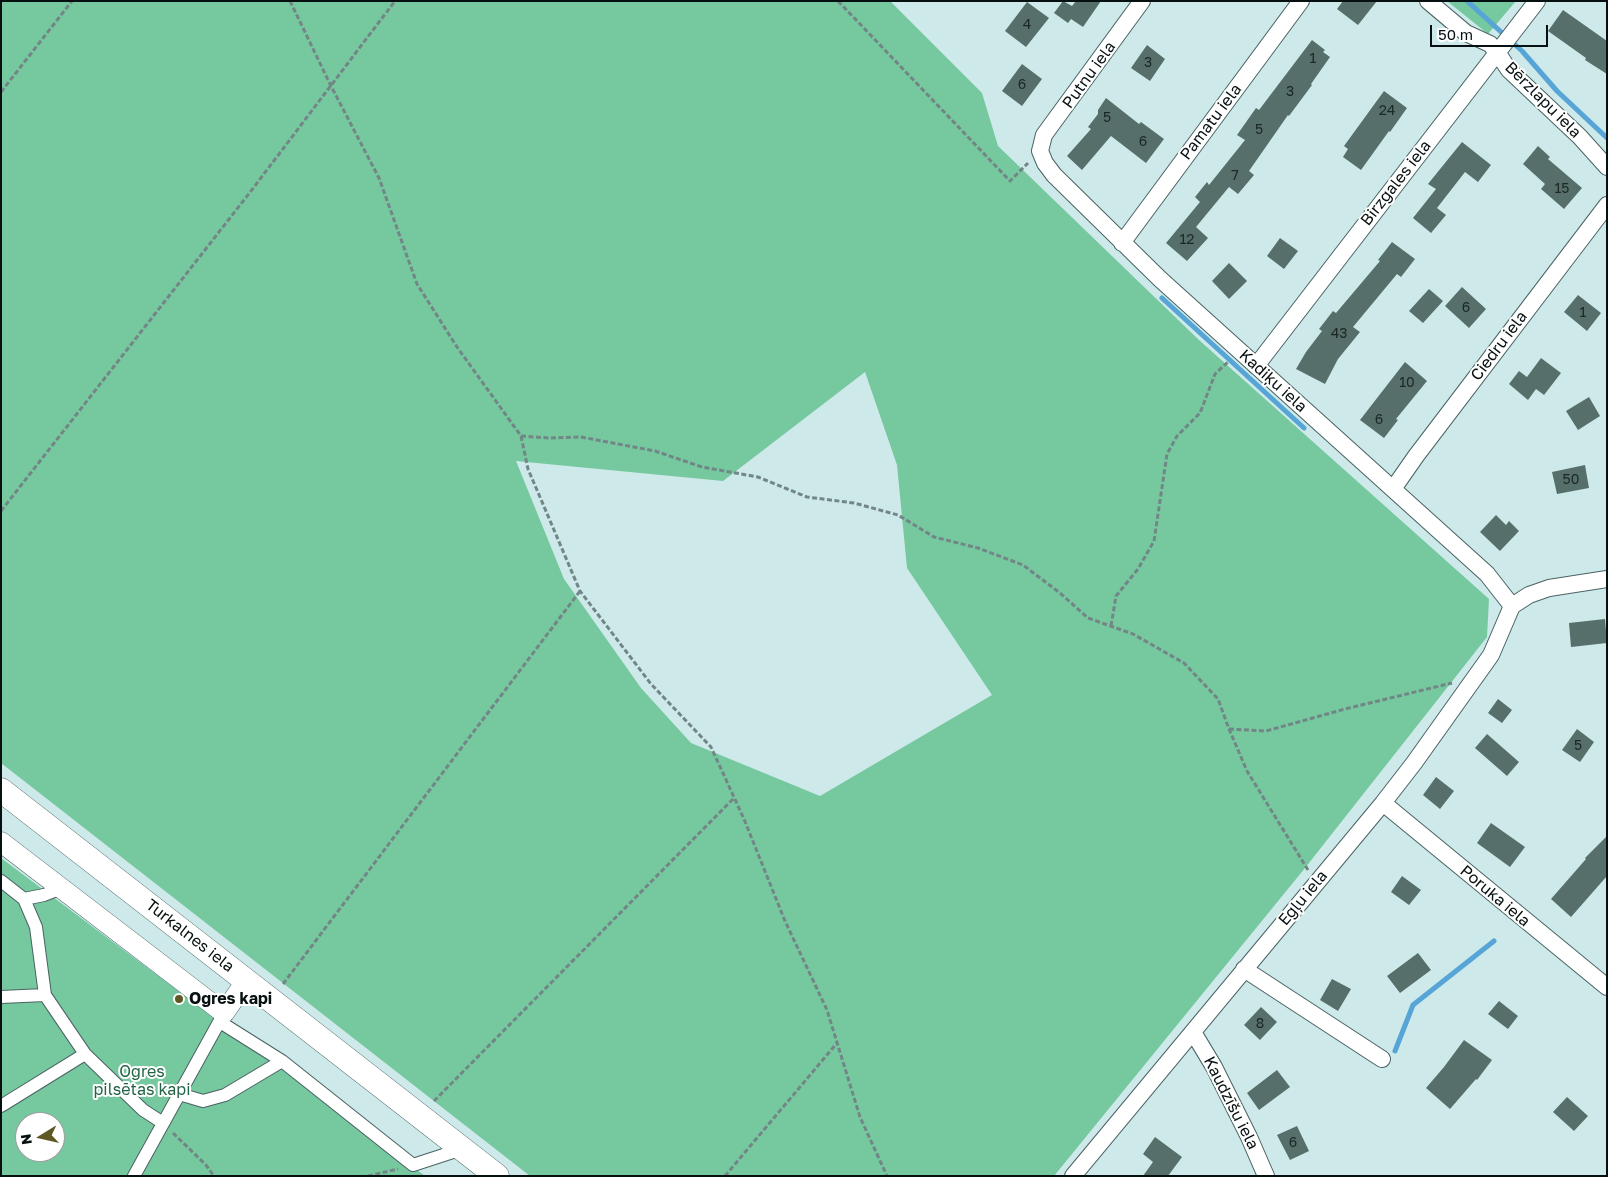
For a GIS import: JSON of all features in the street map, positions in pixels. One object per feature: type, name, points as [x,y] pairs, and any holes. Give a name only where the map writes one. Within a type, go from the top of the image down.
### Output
[{"type":"main road","name":"Turkalnes iela","points":[[1,790],[497,1176]]},
{"type":"street","name":"Putnu iela","points":[[1040,151],[1044,136],[1142,1]]},
{"type":"street","name":"Pamatu iela","points":[[1122,243],[1301,1]]},
{"type":"street","name":"Bērzlapu iela","points":[[1428,1],[1466,33],[1490,44],[1498,52],[1509,70],[1580,137],[1607,167]]},
{"type":"street","name":"Birzgales iela","points":[[1256,366],[1537,1]]},
{"type":"street","name":"Kadiķu iela","points":[[1040,151],[1045,163],[1054,175],[1122,243],[1487,574],[1512,606]]},
{"type":"street","name":"Ciedru iela","points":[[1393,489],[1607,205]]},
{"type":"street","points":[[1512,606],[1529,595],[1549,588],[1607,578]]},
{"type":"street","name":"Egļu iela","points":[[1073,1176],[1383,803],[1491,655],[1512,606]]},
{"type":"street","name":"Poruka iela","points":[[1383,803],[1607,987]]},
{"type":"street","points":[[1,842],[62,888],[222,1017],[282,1061],[411,1170],[462,1149]]},
{"type":"street","points":[[1,881],[24,898],[36,927],[45,995],[85,1054],[143,1110],[163,1123]]},
{"type":"street","points":[[24,898],[44,895],[62,888]]},
{"type":"street","points":[[1244,969],[1382,1059]]},
{"type":"street","points":[[134,1176],[222,1017],[247,980]]},
{"type":"street","points":[[1,998],[45,995]]},
{"type":"street","name":"Kaudzīšu iela","points":[[1193,1032],[1214,1067],[1250,1137],[1266,1176]]},
{"type":"street","points":[[1,1106],[85,1054]]},
{"type":"street","points":[[179,1094],[203,1101],[225,1095],[282,1061]]},
{"type":"path","points":[[1,92],[72,1]]},
{"type":"path","points":[[290,1],[331,86],[379,178],[416,284],[457,347],[520,436],[528,469],[580,591],[651,684],[711,747],[785,921],[827,1010],[860,1117],[887,1176]]},
{"type":"path","points":[[1,511],[395,1]]},
{"type":"path","points":[[838,1],[1010,181],[1040,151]]},
{"type":"path","points":[[1111,626],[1116,596],[1138,569],[1154,541],[1167,454],[1178,436],[1200,413],[1215,374],[1224,366]]},
{"type":"path","points":[[520,436],[549,438],[581,437],[655,451],[702,467],[758,477],[807,497],[854,503],[898,515],[934,537],[978,548],[1023,565],[1060,593],[1088,618],[1133,634],[1184,662],[1218,699],[1247,771],[1316,883]]},
{"type":"path","points":[[283,984],[580,591]]},
{"type":"path","points":[[1229,729],[1266,731],[1477,676]]},
{"type":"path","points":[[434,1101],[734,798]]},
{"type":"path","points":[[725,1176],[837,1043]]},
{"type":"path","points":[[163,1123],[206,1165],[214,1176]]},
{"type":"path","points":[[368,1176],[411,1170]]},
{"type":"green space","points":[[1,1],[890,1],[982,93],[998,146],[1199,340],[1489,599],[1487,637],[1305,868],[1054,1176],[530,1176],[1,763]],"holes":[[[865,372],[897,465],[907,568],[992,695],[820,796],[691,743],[641,688],[564,579],[516,461],[723,481]]]},
{"type":"green space","points":[[1447,1],[1516,1],[1488,34]]},
{"type":"green space","name":"Ogres pilsētas kapi","points":[[1,858],[425,1176],[1,1176]]},
{"type":"building","points":[[1063,1],[1072,6],[1076,1],[1101,1],[1083,27],[1071,19],[1068,23],[1054,13]]},
{"type":"building","points":[[1343,1],[1377,1],[1358,25],[1337,9]]},
{"type":"building","points":[[1027,2],[1049,18],[1026,47],[1005,31]]},
{"type":"building","points":[[1563,10],[1607,41],[1607,74],[1585,60],[1586,58],[1548,31]]},
{"type":"building","points":[[1312,40],[1325,50],[1323,52],[1330,57],[1312,85],[1288,115],[1249,171],[1254,175],[1238,194],[1229,187],[1196,227],[1208,238],[1187,261],[1166,243],[1200,202],[1195,197],[1207,182],[1209,185],[1245,140],[1237,135],[1256,108],[1259,110]]},
{"type":"building","points":[[1147,45],[1165,59],[1150,81],[1131,68]]},
{"type":"building","points":[[1022,64],[1042,79],[1022,106],[1002,91]]},
{"type":"building","points":[[1384,91],[1407,108],[1361,170],[1343,157],[1348,149],[1344,146]]},
{"type":"building","points":[[1106,98],[1139,124],[1141,122],[1164,139],[1146,163],[1111,136],[1082,170],[1067,156],[1091,129],[1088,127],[1098,114],[1098,110]]},
{"type":"building","points":[[1462,142],[1491,165],[1478,182],[1465,172],[1437,208],[1446,215],[1431,233],[1413,218],[1436,189],[1428,184]]},
{"type":"building","points":[[1538,146],[1550,157],[1548,159],[1582,188],[1564,209],[1541,189],[1545,184],[1523,164]]},
{"type":"building","points":[[1280,238],[1298,251],[1284,269],[1267,256]]},
{"type":"building","points":[[1392,242],[1415,259],[1401,277],[1397,274],[1353,327],[1360,332],[1338,359],[1325,384],[1296,369],[1322,331],[1319,329],[1333,311],[1336,313],[1380,261],[1378,260]]},
{"type":"building","points":[[1229,263],[1247,281],[1229,299],[1212,281]]},
{"type":"building","points":[[1462,287],[1486,309],[1469,328],[1445,306]]},
{"type":"building","points":[[1429,289],[1443,301],[1423,323],[1409,311]]},
{"type":"building","points":[[1578,295],[1601,313],[1587,331],[1564,312]]},
{"type":"building","points":[[1541,358],[1561,373],[1544,395],[1536,389],[1528,400],[1509,384],[1519,371],[1527,377]]},
{"type":"building","points":[[1405,362],[1427,381],[1396,419],[1398,420],[1384,438],[1360,420]]},
{"type":"building","points":[[1589,397],[1600,416],[1578,430],[1566,411]]},
{"type":"building","points":[[1585,465],[1589,488],[1557,494],[1552,472]]},
{"type":"building","points":[[1496,515],[1506,525],[1509,521],[1519,531],[1500,551],[1480,532]]},
{"type":"building","points":[[1605,619],[1607,643],[1571,647],[1569,623]]},
{"type":"building","points":[[1498,699],[1512,710],[1502,723],[1488,713]]},
{"type":"building","points":[[1577,729],[1594,742],[1580,762],[1562,750]]},
{"type":"building","points":[[1487,734],[1519,762],[1507,776],[1475,748]]},
{"type":"building","points":[[1436,777],[1454,791],[1440,809],[1423,795]]},
{"type":"building","points":[[1491,823],[1525,847],[1510,867],[1477,843]]},
{"type":"building","points":[[1607,836],[1607,876],[1571,917],[1551,899],[1585,858]]},
{"type":"building","points":[[1402,876],[1421,890],[1409,905],[1391,892]]},
{"type":"building","points":[[1418,953],[1431,970],[1400,993],[1387,976]]},
{"type":"building","points":[[1332,979],[1351,989],[1338,1011],[1320,1000]]},
{"type":"building","points":[[1499,1001],[1518,1016],[1508,1029],[1488,1014]]},
{"type":"building","points":[[1261,1007],[1277,1022],[1260,1040],[1244,1025]]},
{"type":"building","points":[[1464,1040],[1492,1060],[1477,1080],[1450,1109],[1426,1088]]},
{"type":"building","points":[[1277,1070],[1290,1087],[1259,1110],[1247,1093]]},
{"type":"building","points":[[1567,1097],[1588,1116],[1574,1131],[1553,1112]]},
{"type":"building","points":[[1297,1126],[1309,1151],[1290,1160],[1277,1135]]},
{"type":"building","points":[[1155,1137],[1182,1157],[1168,1176],[1143,1176],[1153,1162],[1143,1154]]},
{"type":"waterway","points":[[1467,1],[1522,51],[1557,91],[1607,138]]},
{"type":"waterway","points":[[1162,298],[1304,428]]},
{"type":"waterway","points":[[1395,1051],[1413,1005],[1494,941]]},
{"type":"place","name":"Ogres kapi","points":[[179,999]]}]
